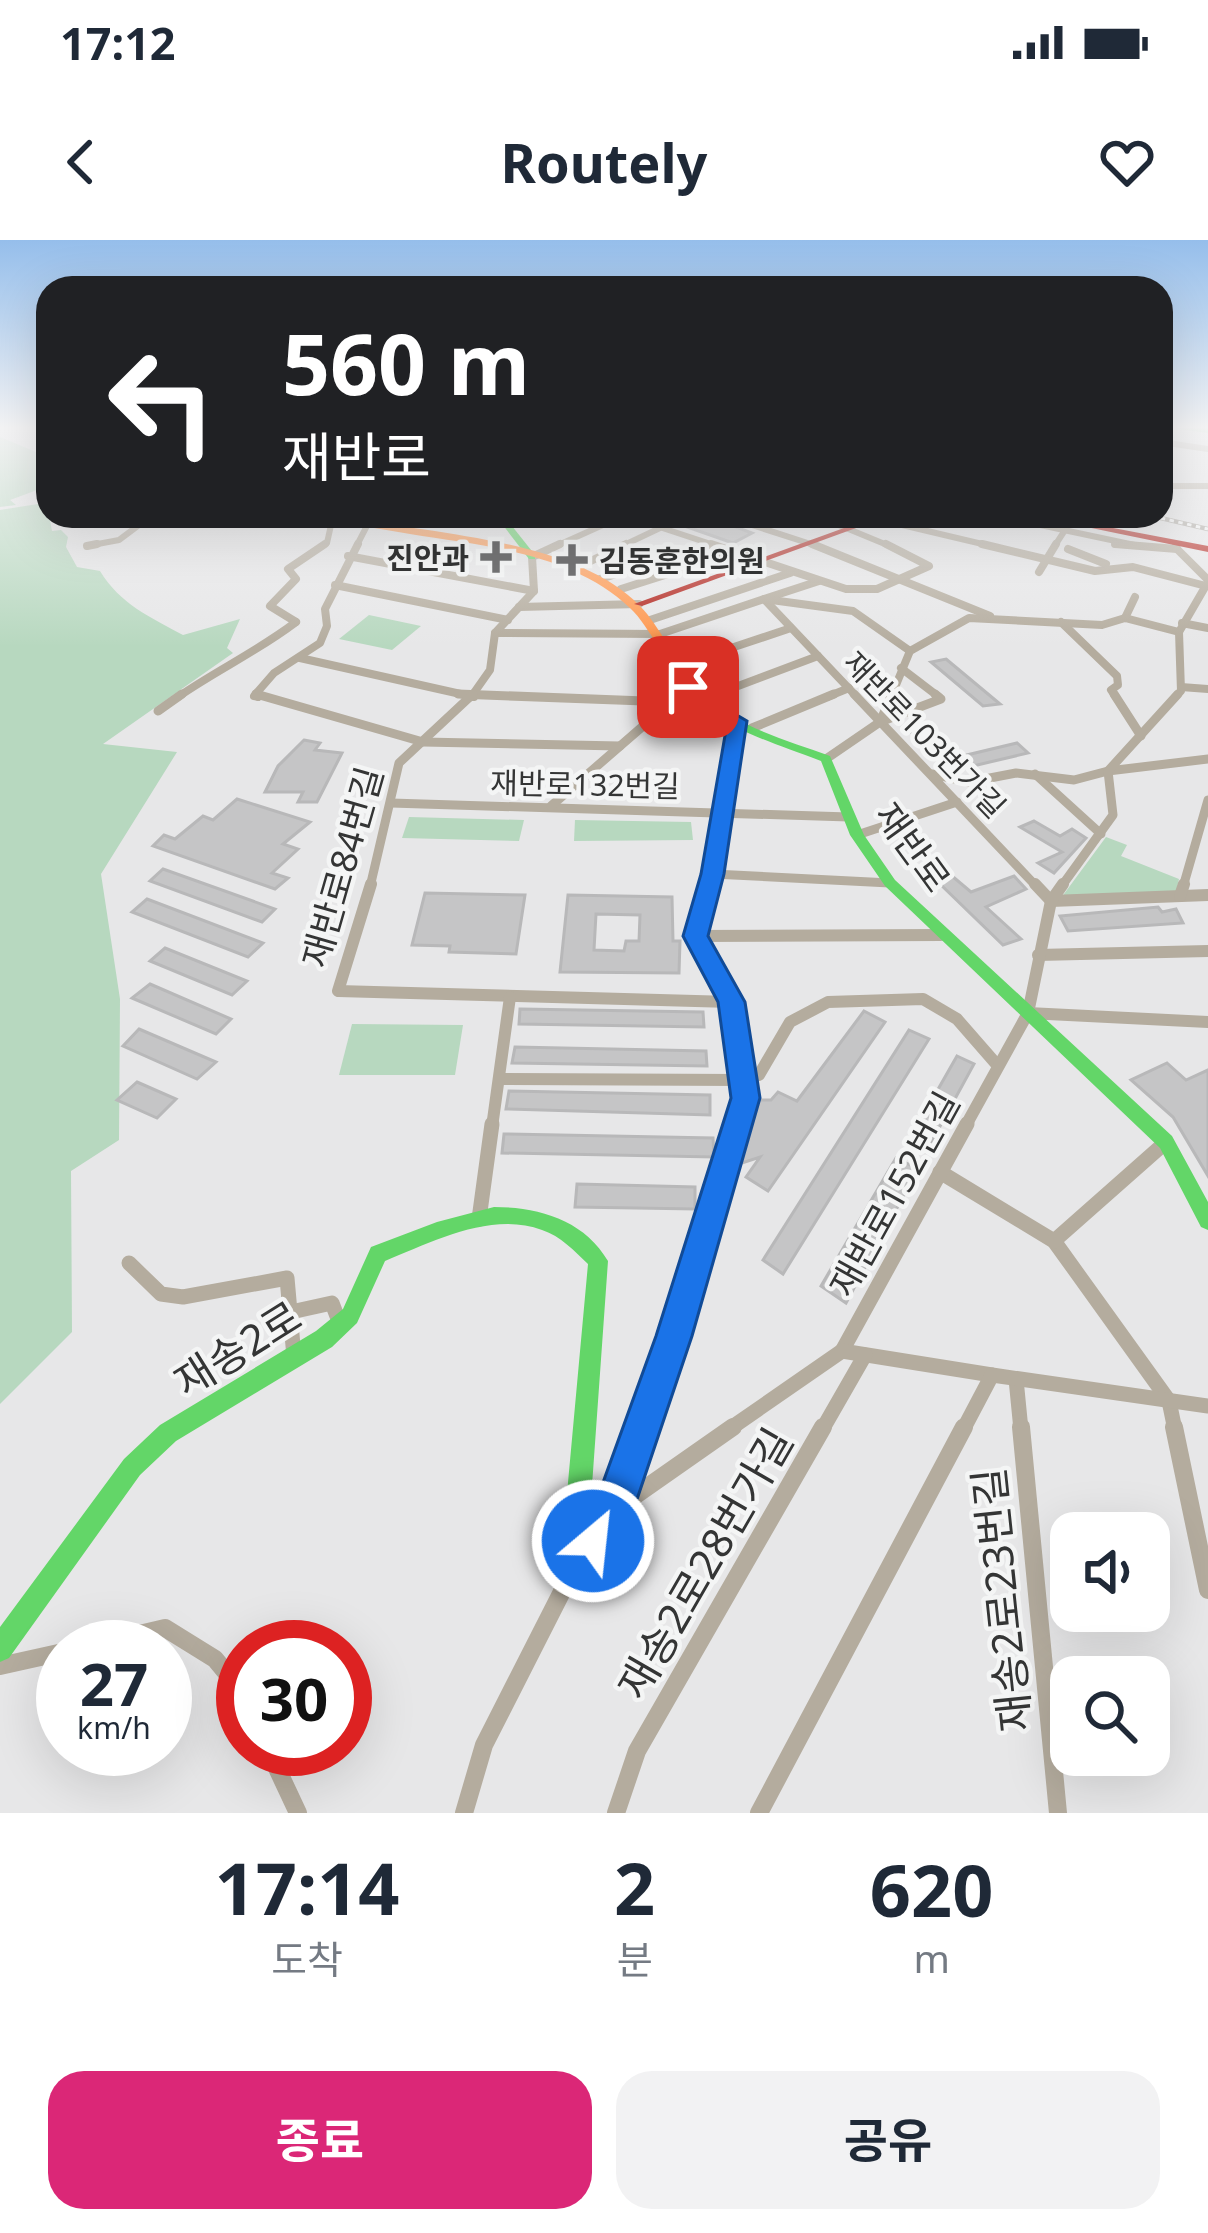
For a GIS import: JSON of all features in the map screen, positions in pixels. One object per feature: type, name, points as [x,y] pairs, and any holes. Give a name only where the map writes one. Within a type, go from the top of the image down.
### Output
[{"type":"main road","points":[[401,528],[532,556],[621,590],[650,620],[693,694],[744,725],[826,759]]},
{"type":"main road","points":[[510,528],[532,556]]},
{"type":"main road","points":[[650,620],[764,563],[857,528]]},
{"type":"main road","points":[[1092,528],[1175,546],[1208,547]]},
{"type":"main road","points":[[1097,528],[1208,547]]},
{"type":"main road","name":"재반로","points":[[826,759],[857,835],[890,884],[1166,1142],[1208,1221]]},
{"type":"main road","name":"재송2로","points":[[0,1649],[131,1468],[168,1433],[294,1358],[340,1324],[365,1290],[378,1254],[479,1219],[514,1212],[544,1214],[576,1233],[598,1261],[572,1570]]},
{"type":"street","points":[[87,546],[119,540],[135,528]]},
{"type":"street","points":[[296,622],[270,606],[296,580],[288,569],[327,543],[330,528]]},
{"type":"street","points":[[364,528],[335,585],[320,643],[274,673],[254,696],[423,742],[620,746]]},
{"type":"street","points":[[348,556],[534,591],[532,556],[596,528]]},
{"type":"street","points":[[572,570],[660,528],[819,581],[861,590],[929,566],[884,528]]},
{"type":"street","points":[[762,528],[991,616]]},
{"type":"street","points":[[907,528],[1095,571],[1106,564]]},
{"type":"street","points":[[1039,572],[1071,528]]},
{"type":"street","points":[[1069,549],[1073,528]]},
{"type":"street","points":[[600,579],[711,545]]},
{"type":"street","points":[[1175,546],[1207,582]]},
{"type":"street","points":[[1054,548],[1106,564],[1126,563],[1207,582]]},
{"type":"street","points":[[621,590],[735,553]]},
{"type":"street","points":[[519,607],[650,620],[791,572]]},
{"type":"street","points":[[495,634],[650,620],[764,599],[819,581]]},
{"type":"street","points":[[1108,771],[1177,700],[1180,627],[1207,582]]},
{"type":"street","points":[[335,585],[508,620]]},
{"type":"street","name":"재반로84번길","points":[[510,997],[338,991],[399,764],[471,697],[490,670],[495,634],[534,591]]},
{"type":"street","points":[[1125,619],[1135,597]]},
{"type":"street","points":[[764,599],[854,611],[910,651]]},
{"type":"street","name":"재반로103번가길","points":[[764,599],[1051,901]]},
{"type":"street","points":[[880,722],[910,651],[958,623],[991,616],[1102,625],[1125,619],[1208,628]]},
{"type":"street","points":[[158,711],[218,669],[274,641],[296,622],[326,618]]},
{"type":"street","points":[[1060,622],[1118,676],[1118,685],[1111,690],[1142,736]]},
{"type":"street","points":[[677,667],[791,628]]},
{"type":"street","points":[[551,806],[671,702],[818,656]]},
{"type":"street","points":[[300,658],[471,697],[671,702]]},
{"type":"street","points":[[826,759],[880,722],[940,699],[901,668]]},
{"type":"street","points":[[1181,687],[1208,689]]},
{"type":"street","points":[[464,1813],[484,1744],[572,1570],[613,1511],[710,1227],[745,1098],[731,1002],[696,936],[713,874],[720,811],[744,725],[848,688]]},
{"type":"street","points":[[929,773],[969,782],[1034,773],[1060,781],[1208,759]]},
{"type":"street","points":[[1051,901],[1113,815],[1108,771]]},
{"type":"street","points":[[1034,773],[1101,834]]},
{"type":"street","points":[[857,835],[957,802]]},
{"type":"street","points":[[1180,896],[1207,802]]},
{"type":"street","name":"재반로132번길","points":[[392,803],[849,817]]},
{"type":"street","points":[[713,874],[890,884]]},
{"type":"street","points":[[1051,901],[1208,895]]},
{"type":"street","name":"재반로152번길","points":[[842,1351],[1028,1013],[1051,901]]},
{"type":"street","points":[[696,936],[941,935]]},
{"type":"street","points":[[1038,955],[1208,951]]},
{"type":"street","points":[[479,1219],[510,997],[731,1002]]},
{"type":"street","name":"재반로152번길","points":[[759,1076],[790,1022],[828,1002],[923,999],[937,1004],[971,1028],[998,1066]]},
{"type":"street","points":[[1028,1013],[1206,1025]]},
{"type":"street","points":[[500,1078],[742,1080]]},
{"type":"street","points":[[1054,1241],[1166,1142]]},
{"type":"street","points":[[940,1172],[1054,1241],[1169,1401],[1208,1590]]},
{"type":"street","points":[[129,1263],[160,1294],[183,1297],[287,1278],[294,1358]]},
{"type":"street","points":[[291,1312],[332,1303],[340,1324]]},
{"type":"street","points":[[613,1511],[842,1351],[1208,1406]]},
{"type":"street","name":"재송2로28번가길","points":[[616,1813],[637,1751],[865,1355]]},
{"type":"street","points":[[760,1813],[992,1375]]},
{"type":"street","name":"재송2로23번길","points":[[1016,1379],[1058,1813]]},
{"type":"street","points":[[0,1666],[36,1658]]},
{"type":"street","points":[[281,1776],[298,1813]]},
{"type":"green space","points":[[36,504],[36,528],[61,530],[68,537],[66,547],[77,567],[100,571],[126,601],[183,635],[240,619],[227,648],[233,653],[103,744],[177,752],[101,874],[120,999],[119,1140],[71,1171],[72,1332],[0,1404],[0,510]]},
{"type":"green space","points":[[369,615],[421,626],[392,650],[339,639]]},
{"type":"green space","points":[[409,817],[524,820],[519,841],[402,838]]},
{"type":"green space","points":[[575,820],[691,822],[693,840],[574,841]]},
{"type":"green space","points":[[1106,837],[1127,845],[1121,856],[1179,879],[1176,893],[1061,898]]},
{"type":"green space","points":[[352,1024],[463,1025],[455,1075],[339,1075]]},
{"type":"building","points":[[690,528],[738,528],[752,533],[733,543]]},
{"type":"building","points":[[946,659],[1000,704],[983,706],[931,662]]},
{"type":"building","points":[[925,731],[954,758],[1017,743],[1028,753],[956,770],[912,733]]},
{"type":"building","points":[[304,740],[320,743],[315,750],[342,753],[317,802],[298,802],[303,792],[265,792],[278,766]]},
{"type":"building","points":[[237,799],[310,822],[283,844],[298,849],[272,873],[288,878],[275,889],[153,846],[164,835],[175,839],[203,816],[213,820]]},
{"type":"building","points":[[1034,821],[1060,836],[1072,829],[1086,838],[1054,873],[1038,863],[1062,852],[1020,827]]},
{"type":"building","points":[[163,869],[275,909],[262,922],[150,881]]},
{"type":"building","points":[[952,876],[971,892],[1014,876],[1026,889],[986,907],[1021,939],[1003,945],[938,882]]},
{"type":"building","points":[[425,893],[525,895],[516,954],[449,952],[450,946],[412,945]]},
{"type":"building","points":[[568,895],[672,897],[673,941],[680,941],[679,973],[560,972]],"holes":[[[596,914],[640,915],[639,941],[626,941],[624,951],[594,950]]]},
{"type":"building","points":[[147,899],[263,943],[248,957],[132,912]]},
{"type":"building","points":[[1158,907],[1162,912],[1176,909],[1183,923],[1068,931],[1060,916]]},
{"type":"building","points":[[165,948],[247,981],[232,995],[150,961]]},
{"type":"building","points":[[150,984],[231,1019],[216,1034],[132,998]]},
{"type":"building","points":[[520,1009],[703,1012],[704,1027],[519,1024]]},
{"type":"building","points":[[864,1011],[885,1022],[768,1191],[746,1177],[760,1157],[739,1164],[756,1100],[771,1100],[778,1092],[797,1101]]},
{"type":"building","points":[[139,1029],[216,1062],[197,1079],[123,1046]]},
{"type":"building","points":[[909,1030],[929,1039],[783,1274],[763,1260]]},
{"type":"building","points":[[515,1047],[706,1051],[707,1066],[512,1063]]},
{"type":"building","points":[[957,1056],[974,1064],[926,1152],[908,1142]]},
{"type":"building","points":[[1167,1063],[1186,1080],[1208,1070],[1208,1176],[1173,1117],[1131,1080]]},
{"type":"building","points":[[137,1082],[176,1099],[157,1118],[117,1100]]},
{"type":"building","points":[[509,1091],[710,1095],[710,1115],[506,1109]]},
{"type":"building","points":[[504,1134],[713,1138],[714,1157],[502,1153]]},
{"type":"building","points":[[896,1158],[918,1169],[846,1303],[821,1286]]},
{"type":"building","points":[[577,1184],[695,1187],[695,1209],[575,1207]]},
{"type":"railway","points":[[1173,521],[1208,529]]},
{"type":"traffic: fast","points":[[509,528],[532,557]]},
{"type":"traffic: fast","points":[[662,643],[677,670],[711,708],[750,730],[826,759],[857,835],[890,883],[1166,1142],[1208,1221]]},
{"type":"traffic: fast","points":[[0,1649],[132,1467],[168,1433],[324,1339],[350,1316],[378,1254],[494,1216],[548,1222],[573,1236],[598,1261],[573,1570]]},
{"type":"traffic: slow","points":[[393,528],[561,563],[602,581],[636,607],[662,643]]},
{"type":"traffic: jam","points":[[639,604],[851,528]]},
{"type":"traffic: jam","points":[[1099,528],[1208,549]]},
{"type":"place","name":"진안과","points":[[496,557]]},
{"type":"place","name":"김동훈한의원","points":[[572,560]]},
{"type":"route","points":[[593,1541],[613,1511],[674,1336],[745,1098],[731,1002],[696,936],[713,874],[737,721],[699,701],[688,687]]}]
